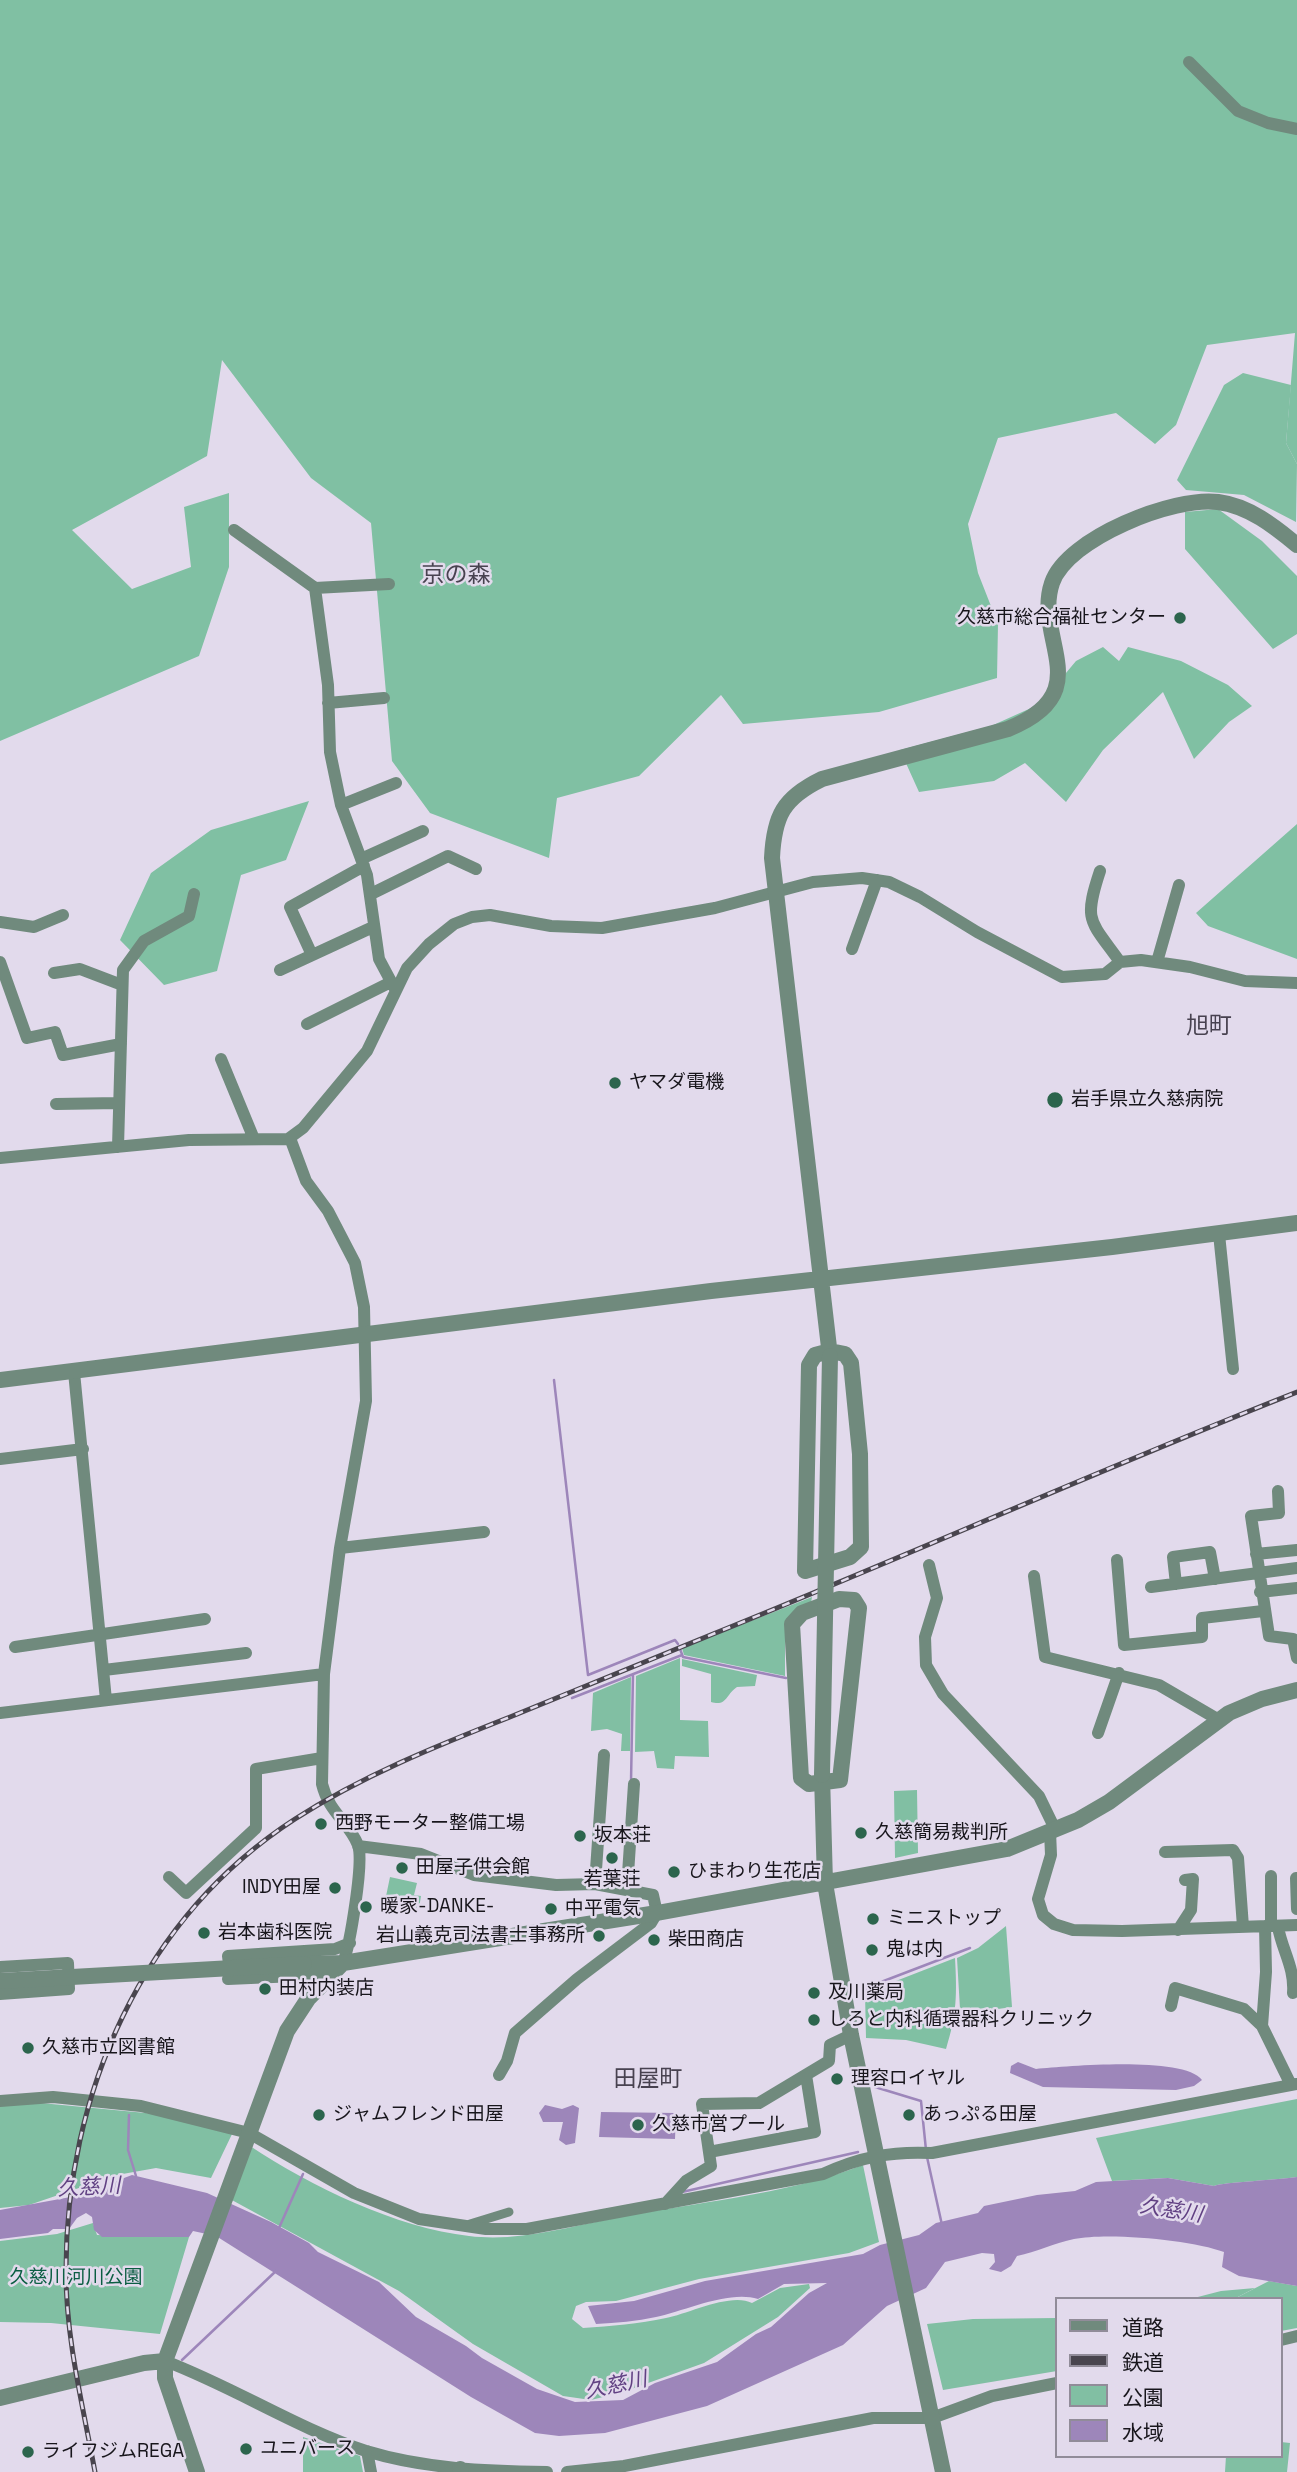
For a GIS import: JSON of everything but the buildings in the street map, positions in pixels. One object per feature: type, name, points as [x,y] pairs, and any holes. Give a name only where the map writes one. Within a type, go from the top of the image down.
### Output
[{"type":"street","points":[[1189,62],[1238,111],[1297,129]]},
{"type":"street","points":[[943,2472],[851,2035],[825,1883],[822,1780],[830,1353],[772,858],[773,832],[778,815],[806,787],[822,779],[1008,729],[1030,720],[1055,688],[1058,668],[1049,617],[1052,580],[1067,560],[1126,523],[1180,503],[1201,500],[1243,508],[1297,545]]},
{"type":"street","points":[[234,530],[315,588],[389,584]]},
{"type":"street","points":[[315,588],[328,703],[330,752],[341,805],[363,862],[371,894],[379,959],[393,986]]},
{"type":"street","points":[[328,703],[384,698]]},
{"type":"street","points":[[341,805],[396,783]]},
{"type":"street","points":[[312,955],[290,907],[363,862],[423,831]]},
{"type":"street","points":[[371,894],[448,856],[476,869]]},
{"type":"street","points":[[1100,871],[1089,904],[1093,924],[1120,962]]},
{"type":"street","points":[[0,1158],[190,1140],[289,1138],[303,1128],[367,1051],[393,986],[407,968],[429,944],[454,924],[472,917],[490,915],[551,926],[602,928],[715,908],[833,879],[877,880],[889,882],[920,897],[977,932],[1062,976],[1105,974],[1120,962],[1157,962],[1245,981],[1297,983]]},
{"type":"street","points":[[852,949],[877,880]]},
{"type":"street","points":[[1157,962],[1179,885]]},
{"type":"street","points":[[118,1147],[123,970],[144,941],[189,916],[194,894]]},
{"type":"street","points":[[0,922],[34,927],[63,915]]},
{"type":"street","points":[[280,970],[373,927]]},
{"type":"street","points":[[0,962],[27,1038],[55,1032],[63,1055],[121,1044]]},
{"type":"street","points":[[54,973],[80,970],[122,985]]},
{"type":"street","points":[[307,1024],[393,986]]},
{"type":"street","points":[[221,1059],[254,1139]]},
{"type":"street","points":[[56,1104],[119,1103]]},
{"type":"street","points":[[197,2472],[165,2378],[167,2356],[287,2031],[308,1999],[343,1963],[350,1942],[358,1846],[326,1800],[322,1758],[324,1674],[340,1548],[366,1401],[364,1307],[355,1263],[328,1211],[306,1181],[289,1138]]},
{"type":"street","points":[[0,1380],[1297,1223]]},
{"type":"street","points":[[1219,1234],[1233,1369]]},
{"type":"street","points":[[830,1353],[845,1354],[851,1363],[860,1454],[862,1547],[850,1557],[805,1571],[809,1365],[815,1355],[830,1353]]},
{"type":"street","points":[[74,1372],[106,1700]]},
{"type":"street","points":[[0,1459],[83,1449]]},
{"type":"street","points":[[1278,1491],[1279,1513],[1251,1516],[1263,1611],[1269,1636],[1293,1639],[1297,1658]]},
{"type":"street","points":[[340,1548],[484,1532]]},
{"type":"street","points":[[1256,1554],[1297,1550]]},
{"type":"street","points":[[1176,1584],[1173,1557],[1210,1552],[1215,1579]]},
{"type":"street","points":[[1116,1560],[1124,1645],[1202,1637],[1202,1618],[1263,1611]]},
{"type":"street","points":[[929,1565],[937,1598],[925,1637],[926,1665],[943,1694],[1039,1796],[1052,1830],[1051,1855],[1038,1899],[1043,1915],[1054,1924],[1073,1930],[1178,1930],[1297,1925]]},
{"type":"street","points":[[1151,1587],[1297,1569]]},
{"type":"street","points":[[1034,1576],[1045,1657],[1119,1673],[1158,1685],[1219,1720]]},
{"type":"street","points":[[1261,1592],[1297,1588]]},
{"type":"street","points":[[839,1598],[853,1600],[859,1608],[839,1780],[822,1780],[809,1784],[801,1778],[792,1624],[802,1613],[839,1598]]},
{"type":"street","points":[[15,1647],[205,1619]]},
{"type":"street","points":[[104,1670],[246,1653]]},
{"type":"street","points":[[1098,1733],[1119,1673]]},
{"type":"street","points":[[0,1713],[324,1674]]},
{"type":"street","points":[[0,1981],[343,1963],[657,1913],[1007,1849],[1109,1802],[1219,1720],[1262,1699],[1297,1690]]},
{"type":"street","points":[[595,1884],[604,1755]]},
{"type":"street","points":[[169,1878],[186,1893],[256,1828],[256,1769],[322,1758]]},
{"type":"street","points":[[627,1889],[634,1784]]},
{"type":"street","points":[[358,1846],[421,1854],[474,1875],[556,1885],[595,1884],[653,1895],[657,1913],[651,1923],[577,1979],[514,2033],[508,2061],[499,2075]]},
{"type":"street","points":[[1165,1852],[1233,1850],[1238,1858],[1242,1927]]},
{"type":"street","points":[[1262,2026],[1271,1927],[1271,1876]]},
{"type":"street","points":[[1296,1878],[1297,1909]]},
{"type":"street","points":[[1178,1930],[1191,1910],[1193,1879],[1185,1880]]},
{"type":"street","points":[[1271,1927],[1290,1960],[1293,1993]]},
{"type":"street","points":[[328,1979],[318,1975],[230,1979],[228,1956],[335,1949],[350,1942]]},
{"type":"street","points":[[0,1967],[68,1964],[69,1989],[0,1994]]},
{"type":"street","points":[[0,2101],[53,2097],[119,2102],[246,2139],[354,2193],[419,2219],[461,2225],[527,2229],[823,2174],[853,2160],[878,2162],[898,2152],[932,2154],[1294,2085],[1262,2026],[1244,2009],[1175,1988],[1171,2006]]},
{"type":"street","points":[[665,2204],[686,2181],[711,2166],[702,2104],[759,2103],[829,2061],[830,2045],[851,2035]]},
{"type":"street","points":[[709,2152],[815,2132],[806,2075]]},
{"type":"street","points":[[461,2225],[509,2213]]},
{"type":"street","points":[[0,2398],[167,2356],[303,2426],[367,2451],[461,2470],[547,2472]]},
{"type":"street","points":[[567,2472],[624,2466],[873,2418],[930,2410],[1056,2383]]},
{"type":"street","points":[[367,2451],[372,2472]]},
{"type":"green space","points":[[0,0],[1297,0],[1297,464],[1286,443],[1295,333],[1207,345],[1176,425],[1155,444],[1116,413],[998,438],[968,524],[978,573],[998,624],[997,678],[879,712],[743,724],[721,695],[639,776],[557,798],[549,858],[430,813],[392,761],[371,523],[311,478],[222,360],[207,456],[72,530],[132,589],[191,567],[184,507],[229,493],[229,567],[199,656],[0,741]]},
{"type":"green space","points":[[1243,373],[1291,385],[1286,443],[1297,464],[1296,522],[1244,495],[1186,490],[1177,480],[1224,385]]},
{"type":"green space","points":[[1218,509],[1262,541],[1297,576],[1297,634],[1273,649],[1185,549],[1185,512]]},
{"type":"green space","points":[[1103,647],[1119,661],[1128,647],[1181,661],[1228,685],[1252,706],[1229,722],[1194,759],[1163,692],[1103,750],[1066,802],[1025,763],[994,781],[919,792],[900,750],[991,726],[1040,704],[1076,661]]},
{"type":"green space","points":[[309,801],[286,860],[241,875],[217,971],[164,985],[120,940],[151,873],[211,830]]},
{"type":"green space","points":[[1297,824],[1297,959],[1208,926],[1196,913]]},
{"type":"green space","points":[[812,1597],[811,1603],[785,1633],[785,1676],[684,1655],[682,1648]]},
{"type":"green space","points":[[680,1658],[680,1720],[708,1721],[709,1757],[675,1756],[674,1769],[657,1768],[654,1751],[635,1752],[636,1676]]},
{"type":"green space","points":[[682,1659],[757,1675],[755,1686],[737,1687],[720,1703],[711,1702],[711,1674],[682,1666]]},
{"type":"green space","points":[[631,1677],[630,1751],[621,1751],[622,1734],[607,1729],[591,1731],[593,1693]]},
{"type":"green space","points":[[917,1790],[918,1853],[895,1858],[894,1791]]},
{"type":"green space","points":[[390,1877],[417,1883],[414,1895],[421,1896],[419,1908],[385,1901]]},
{"type":"green space","points":[[1006,1926],[1012,2007],[991,2010],[960,2009],[957,1958],[978,1948]]},
{"type":"green space","points":[[955,1958],[955,2004],[946,2049],[906,2040],[866,2038],[865,1993]]},
{"type":"green space","points":[[1297,2099],[1297,2177],[1214,2186],[1168,2178],[1112,2181],[1096,2138]]},
{"type":"green space","points":[[41,2103],[156,2114],[233,2132],[211,2178],[156,2168],[117,2175],[29,2205],[0,2208],[0,2105]]},
{"type":"green space","points":[[250,2146],[299,2176],[384,2215],[441,2231],[487,2237],[540,2233],[770,2191],[832,2176],[863,2165],[879,2242],[849,2253],[699,2279],[616,2301],[586,2302],[576,2306],[572,2319],[583,2328],[666,2318],[733,2300],[752,2303],[780,2288],[809,2284],[810,2288],[778,2317],[704,2363],[623,2392],[591,2400],[563,2396],[473,2344],[399,2291],[230,2199]]},
{"type":"green space","name":"久慈川河川公園","points":[[93,2223],[97,2235],[189,2237],[160,2334],[51,2323],[0,2322],[0,2241],[57,2234]]},
{"type":"green space","points":[[1269,2281],[1297,2286],[1297,2328],[1283,2331],[1283,2297],[1238,2297]]},
{"type":"green space","points":[[1255,2288],[1238,2297],[1198,2297],[1221,2291]]},
{"type":"green space","points":[[1056,2318],[1056,2371],[943,2390],[927,2324],[973,2319]]},
{"type":"green space","points":[[303,2437],[360,2456],[363,2472],[303,2472]]},
{"type":"green space","points":[[1283,2442],[1290,2443],[1287,2472],[1225,2472],[1226,2458],[1283,2458]]},
{"type":"water","points":[[1018,2062],[1036,2069],[1150,2065],[1191,2073],[1202,2080],[1194,2086],[1176,2090],[1043,2087],[1010,2073],[1011,2066]]},
{"type":"water","points":[[545,2105],[562,2109],[573,2105],[579,2108],[575,2143],[566,2145],[559,2140],[563,2122],[543,2122],[539,2113]]},
{"type":"water","name":"久慈市営プール","points":[[601,2112],[676,2113],[675,2139],[599,2137]]},
{"type":"water","name":"久慈川","points":[[132,2175],[207,2193],[271,2222],[309,2243],[318,2252],[379,2282],[416,2317],[482,2358],[537,2389],[575,2402],[623,2400],[655,2383],[717,2362],[756,2334],[771,2327],[809,2293],[827,2283],[784,2284],[758,2299],[721,2299],[656,2317],[619,2322],[596,2324],[588,2306],[634,2301],[705,2281],[863,2254],[880,2245],[919,2235],[936,2223],[978,2213],[984,2206],[1037,2195],[1075,2191],[1096,2182],[1168,2178],[1214,2186],[1297,2177],[1297,2286],[1239,2276],[1222,2267],[1224,2252],[1150,2238],[1107,2236],[1074,2239],[1017,2256],[1011,2266],[1001,2272],[989,2269],[995,2262],[994,2254],[982,2253],[945,2262],[926,2288],[887,2306],[843,2345],[707,2406],[605,2433],[559,2436],[535,2433],[471,2397],[216,2236],[193,2231],[189,2237],[102,2237],[94,2230],[92,2217],[86,2213],[77,2218],[69,2229],[53,2229],[48,2233],[0,2239],[0,2210],[76,2196]]},
{"type":"waterway","points":[[554,1380],[588,1675],[675,1640],[678,1644]]},
{"type":"waterway","points":[[680,1649],[683,1657],[786,1678]]},
{"type":"waterway","points":[[572,1698],[682,1655]]},
{"type":"waterway","points":[[631,1782],[633,1674]]},
{"type":"waterway","points":[[861,1998],[868,1987],[970,1948]]},
{"type":"waterway","points":[[875,2087],[921,2101],[926,2150]]},
{"type":"waterway","points":[[129,2115],[128,2150],[136,2176]]},
{"type":"waterway","points":[[682,2192],[858,2152]]},
{"type":"waterway","points":[[927,2157],[942,2225]]},
{"type":"waterway","points":[[279,2228],[303,2174]]},
{"type":"waterway","points":[[182,2360],[276,2271]]},
{"type":"railway","points":[[95,2472],[76,2373],[67,2298],[69,2206],[80,2141],[98,2077],[123,2016],[155,1959],[195,1907],[241,1860],[320,1803],[427,1751],[1297,1392]]},
{"type":"place","name":"久慈市総合福祉センター","points":[[1180,618]]},
{"type":"place","name":"ヤマダ電機","points":[[615,1083]]},
{"type":"place","name":"岩手県立久慈病院","points":[[1055,1100]]},
{"type":"place","name":"西野モーター整備工場","points":[[321,1824]]},
{"type":"place","name":"久慈簡易裁判所","points":[[861,1833]]},
{"type":"place","name":"坂本荘","points":[[580,1836]]},
{"type":"place","name":"若葉荘","points":[[612,1858]]},
{"type":"place","name":"田屋子供会館","points":[[402,1868]]},
{"type":"place","name":"ひまわり生花店","points":[[674,1872]]},
{"type":"place","name":"INDY田屋","points":[[335,1888]]},
{"type":"place","name":"暖家-DANKE-","points":[[366,1907]]},
{"type":"place","name":"中平電気","points":[[551,1909]]},
{"type":"place","name":"ミニストップ","points":[[873,1919]]},
{"type":"place","name":"岩本歯科医院","points":[[204,1933]]},
{"type":"place","name":"岩山義克司法書士事務所","points":[[599,1936]]},
{"type":"place","name":"柴田商店","points":[[654,1940]]},
{"type":"place","name":"鬼は内","points":[[872,1950]]},
{"type":"place","name":"田村内装店","points":[[265,1989]]},
{"type":"place","name":"及川薬局","points":[[814,1993]]},
{"type":"place","name":"しろと内科循環器科クリニック","points":[[814,2020]]},
{"type":"place","name":"久慈市立図書館","points":[[28,2048]]},
{"type":"place","name":"理容ロイヤル","points":[[837,2079]]},
{"type":"place","name":"ジャムフレンド田屋","points":[[319,2115]]},
{"type":"place","name":"あっぷる田屋","points":[[909,2115]]},
{"type":"place","name":"久慈市営プール","points":[[638,2125]]},
{"type":"place","name":"ユニバース","points":[[246,2449]]},
{"type":"place","name":"ライフジムREGA","points":[[28,2452]]},
{"type":"district","name":"京の森","points":[[456,576]]},
{"type":"district","name":"旭町","points":[[1209,1027]]},
{"type":"district","name":"田屋町","points":[[648,2080]]}]
